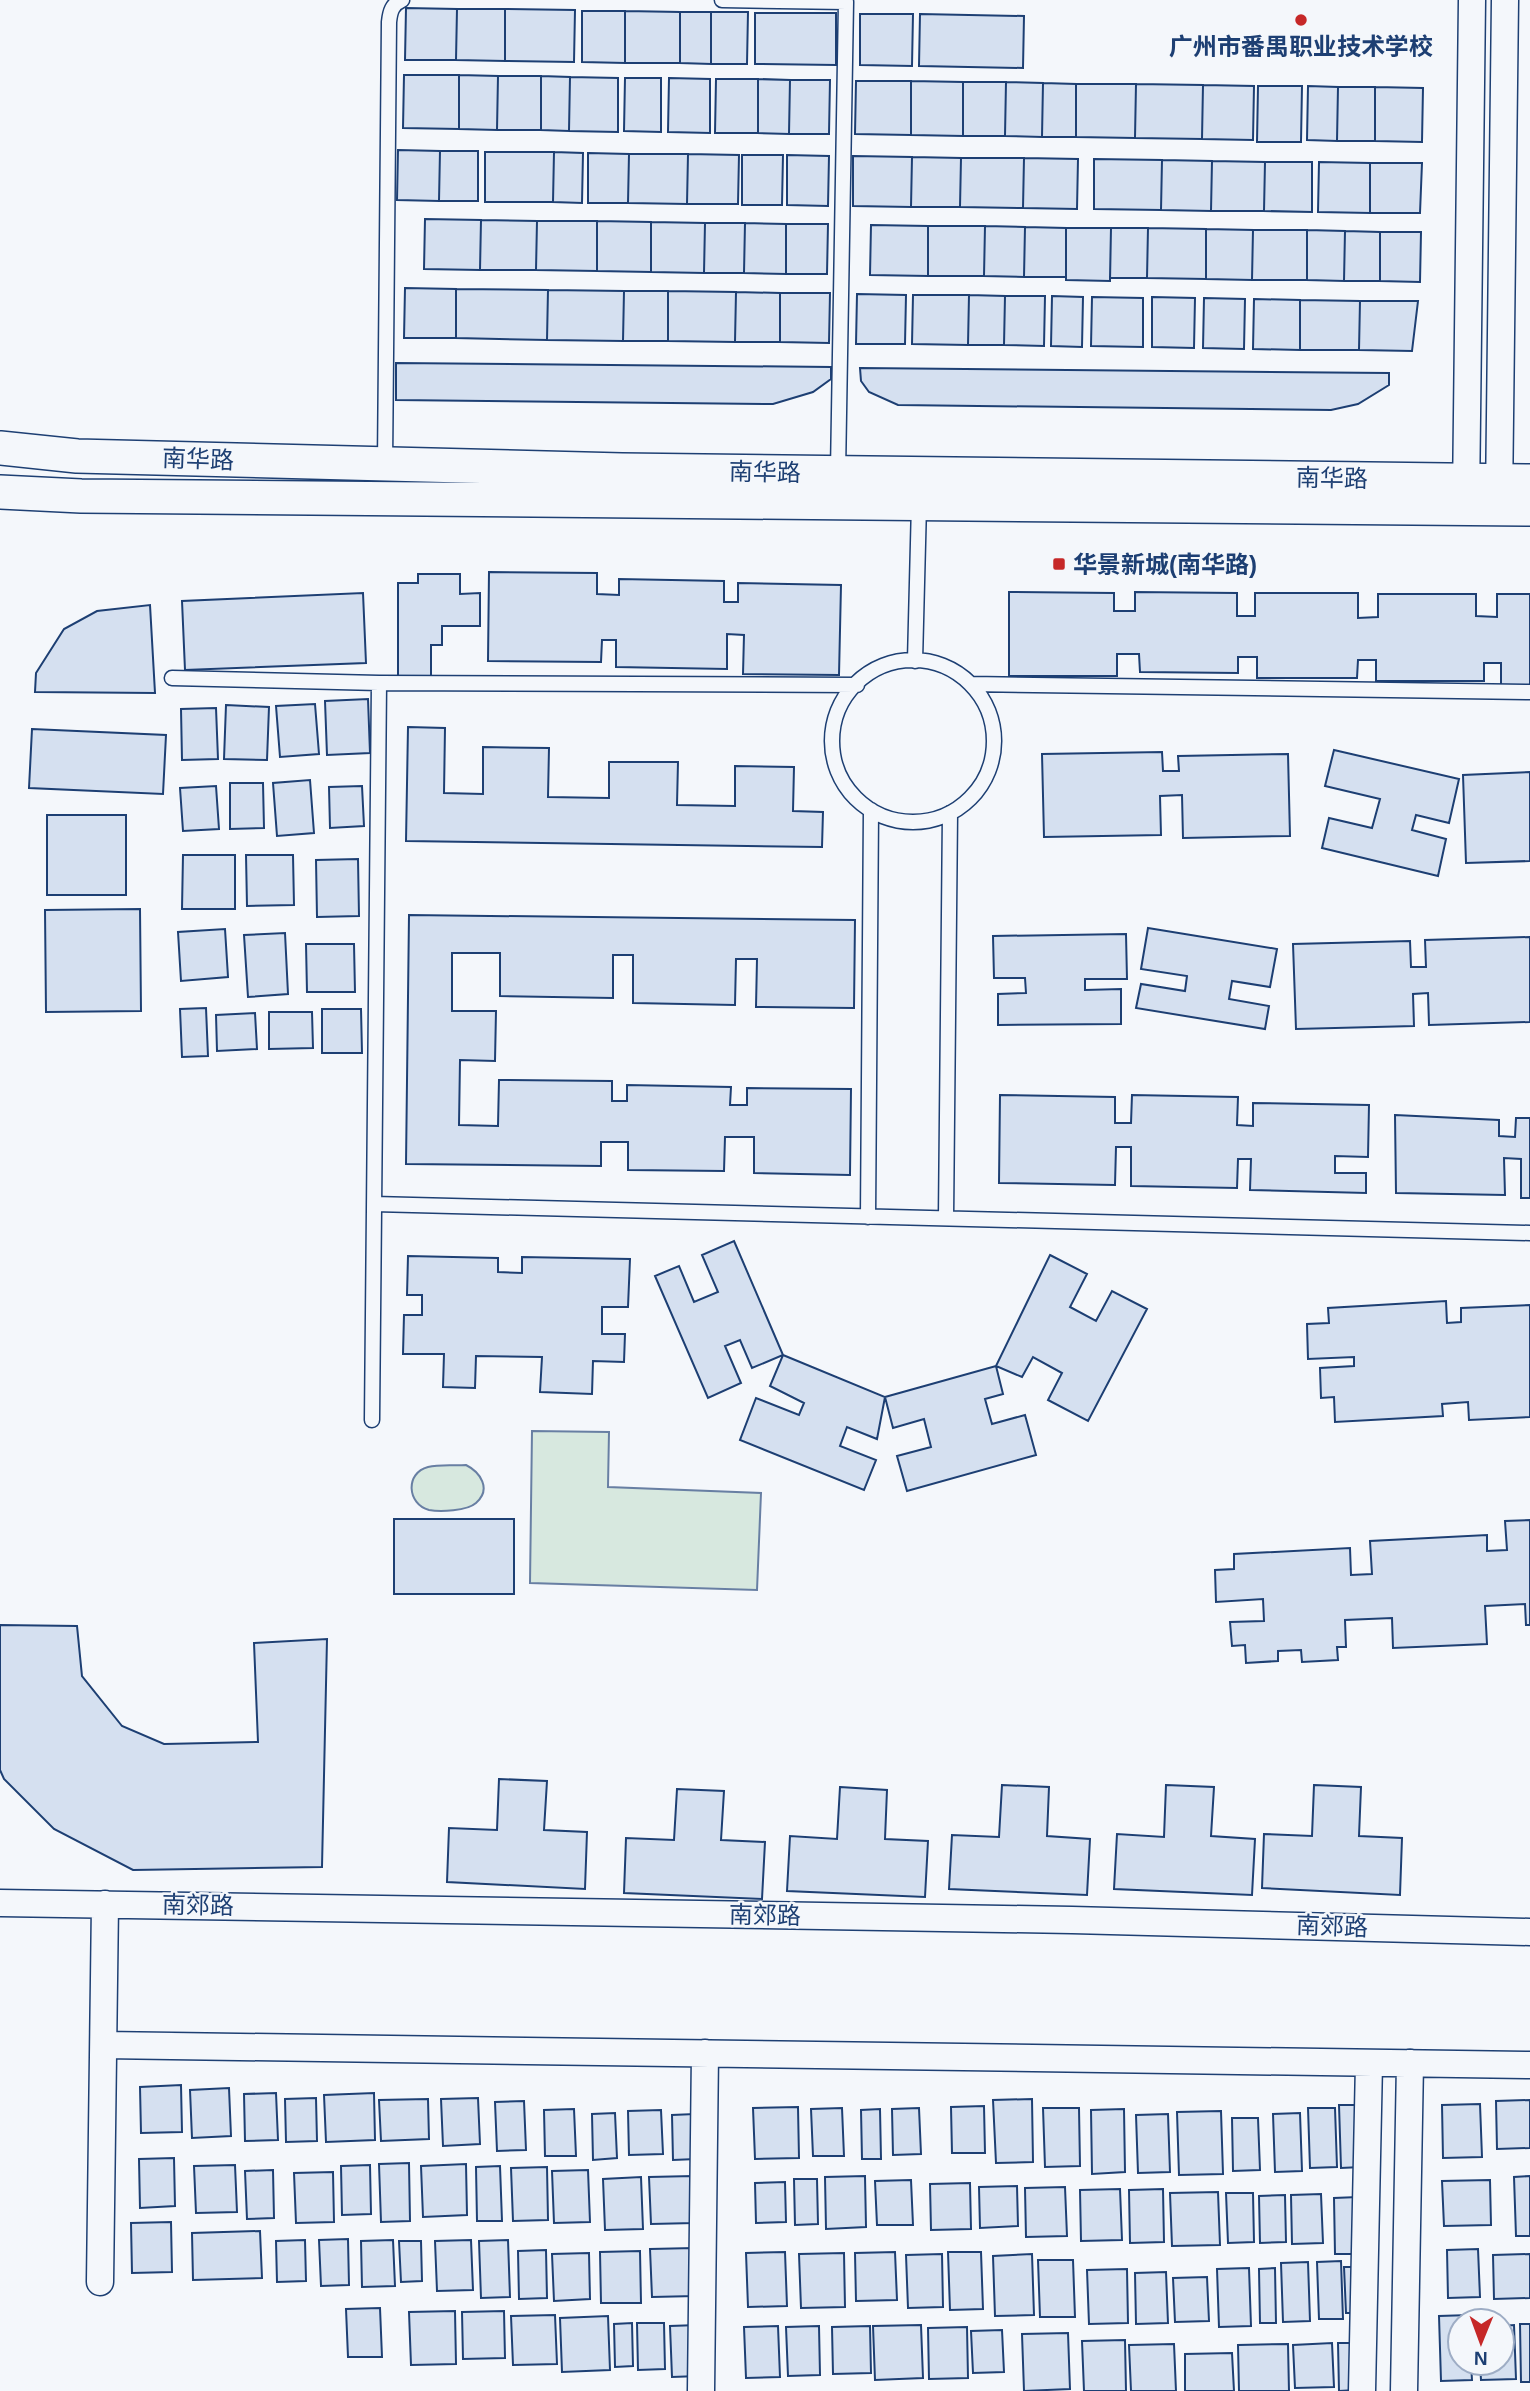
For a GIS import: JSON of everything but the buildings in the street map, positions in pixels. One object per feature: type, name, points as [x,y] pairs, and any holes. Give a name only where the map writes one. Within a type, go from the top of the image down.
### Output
[{"type":"street","points":[[1466,494],[1472,0]]},
{"type":"street","points":[[1505,0],[1515,495]]},
{"type":"street","name":"南华路","points":[[0,448],[77,456],[838,472],[1515,495]]},
{"type":"street","name":"南华路","points":[[0,492],[95,496],[919,504],[1466,494]]},
{"type":"street","name":"南郊路","points":[[0,1903],[1058,1919],[1530,1932]]},
{"type":"street","points":[[100,2282],[105,1904]]},
{"type":"street","points":[[104,2045],[1530,2065]]},
{"type":"street","points":[[701,2391],[705,2053]]},
{"type":"street","points":[[1362,2391],[1369,2063]]},
{"type":"street","points":[[1404,2391],[1410,2063]]},
{"type":"lane","points":[[385,464],[389,23],[390,11],[402,0]]},
{"type":"lane","points":[[723,0],[846,2],[838,472]]},
{"type":"lane","points":[[915,662],[919,504]]},
{"type":"lane","points":[[915,662],[936,664],[954,671],[971,684],[992,715],[995,736],[993,756],[986,776],[975,794],[950,813],[923,821],[904,821],[885,817],[852,794],[834,762],[831,745],[835,713],[857,685],[873,673],[894,664],[915,662]]},
{"type":"lane","points":[[172,678],[379,683],[857,685]]},
{"type":"lane","points":[[372,1420],[379,683]]},
{"type":"lane","points":[[971,684],[1530,692]]},
{"type":"lane","points":[[867,1216],[872,810]]},
{"type":"lane","points":[[946,1218],[950,813]]},
{"type":"lane","points":[[374,1204],[1530,1233]]},
{"type":"shaded area","points":[[532,1431],[609,1432],[608,1487],[761,1493],[757,1590],[530,1583]]},
{"type":"shaded area","points":[[466,1465],[480,1476],[484,1487],[481,1498],[472,1506],[440,1511],[429,1510],[416,1502],[412,1482],[421,1470],[433,1466]]},
{"type":"place","name":"广州市番禺职业技术学校","points":[[1301,20]]},
{"type":"place","name":"华景新城(南华路)","points":[[1059,564]]}]
